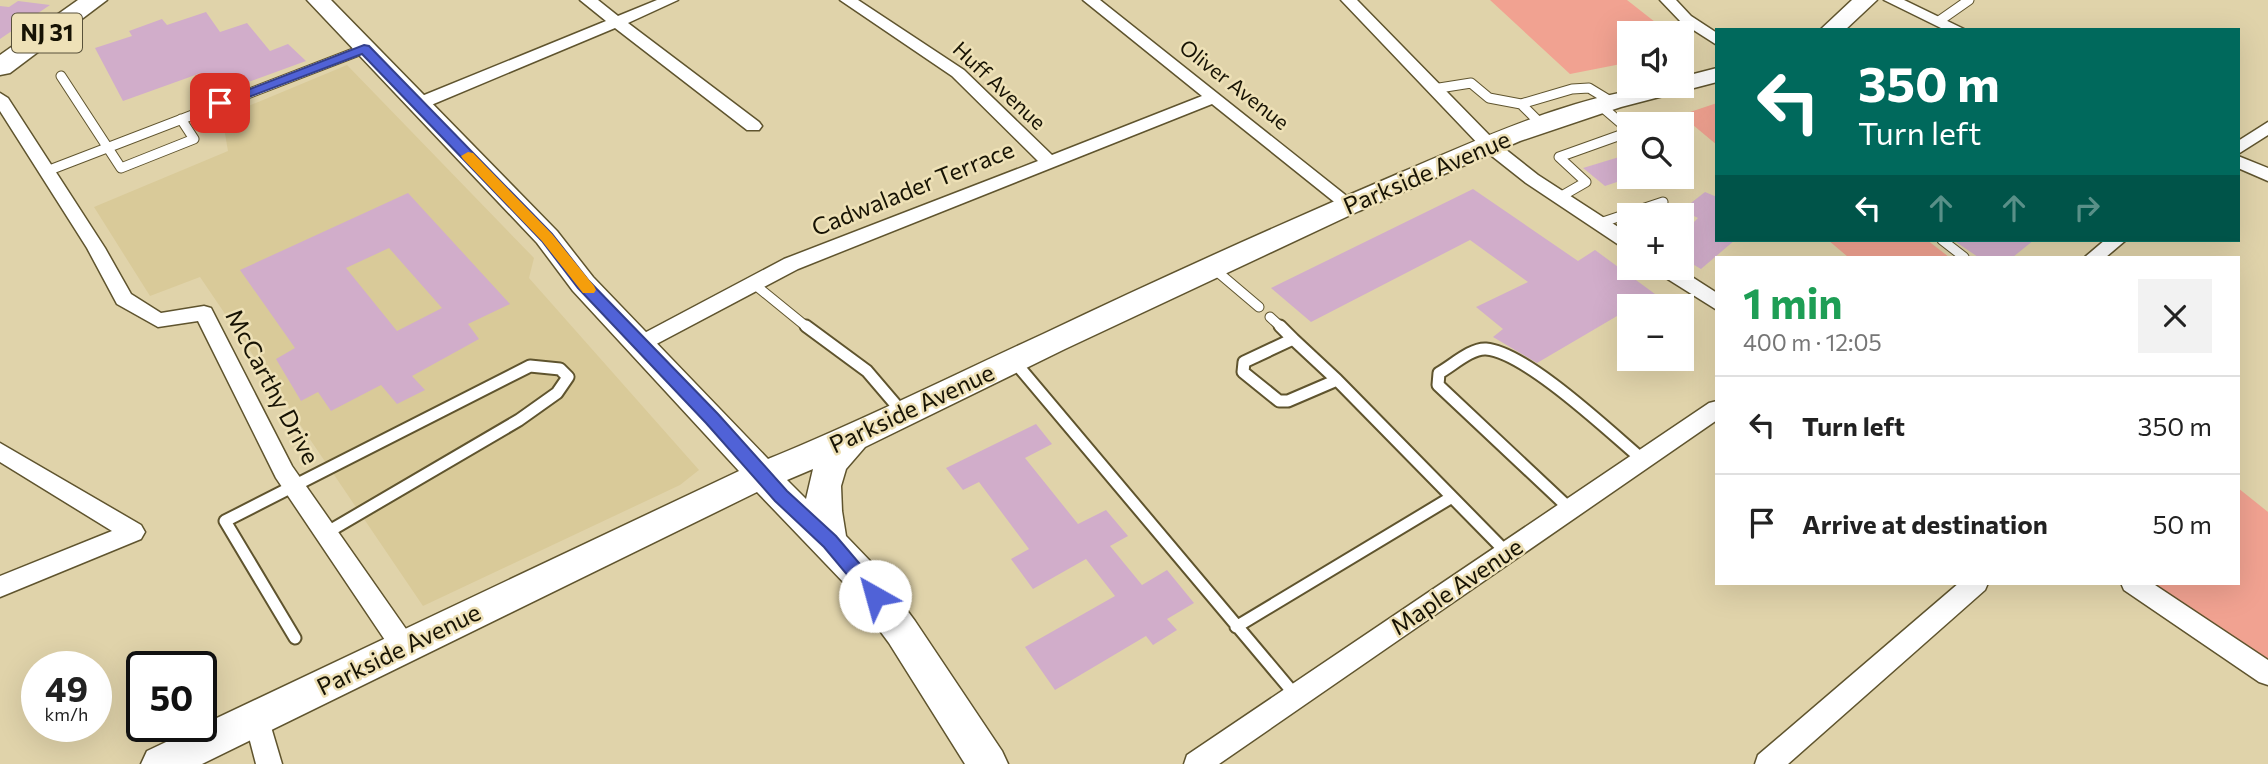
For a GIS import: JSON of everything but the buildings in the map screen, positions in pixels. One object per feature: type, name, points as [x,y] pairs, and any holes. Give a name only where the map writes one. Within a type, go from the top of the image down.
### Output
[{"type":"main road","name":"NJ 31","points":[[0,67],[94,0]]},
{"type":"main road","points":[[318,0],[547,237],[583,284],[781,496],[830,542],[859,574],[902,632],[984,763]]},
{"type":"main road","points":[[1833,28],[1866,0]]},
{"type":"main road","points":[[1694,81],[1715,76]]},
{"type":"main road","name":"Parkside Avenue","points":[[161,764],[763,475],[904,415],[1349,205],[1489,145],[1542,125],[1630,98]]},
{"type":"main road","points":[[830,542],[822,504],[822,488],[829,467],[838,453],[854,438]]},
{"type":"street","points":[[588,0],[753,126]]},
{"type":"street","points":[[418,104],[670,0]]},
{"type":"street","name":"Huff Avenue","points":[[848,0],[958,73],[1048,161]]},
{"type":"street","name":"Oliver Avenue","points":[[1091,0],[1349,205]]},
{"type":"street","points":[[1349,0],[1489,145],[1617,235]]},
{"type":"street","points":[[1668,0],[1686,19],[1715,39]]},
{"type":"street","points":[[1892,0],[1954,28]]},
{"type":"street","name":"McCarthy Drive","points":[[0,98],[96,248],[124,299],[158,320],[204,313],[294,486],[404,647]]},
{"type":"street","name":"Cadwalader Terrace","points":[[640,344],[791,264],[1213,98]]},
{"type":"street","points":[[2240,148],[2268,127]]},
{"type":"street","points":[[2240,162],[2268,175]]},
{"type":"street","points":[[2095,256],[2114,242]]},
{"type":"street","points":[[1683,280],[1715,302]]},
{"type":"street","name":"Maple Avenue","points":[[1197,764],[1715,411]]},
{"type":"street","points":[[0,451],[133,532],[0,587]]},
{"type":"street","points":[[1768,764],[1974,585]]},
{"type":"street","points":[[2136,585],[2268,674]]},
{"type":"street","points":[[257,718],[269,764]]},
{"type":"lane","points":[[1939,21],[1969,0]]},
{"type":"lane","points":[[47,171],[364,49]]},
{"type":"lane","points":[[61,76],[121,168],[194,139],[181,119]]},
{"type":"lane","points":[[1433,89],[1471,83],[1489,98],[1521,104],[1572,89],[1589,88],[1617,116]]},
{"type":"lane","points":[[1521,104],[1542,125]]},
{"type":"lane","points":[[1560,197],[1586,182],[1559,156],[1617,135]]},
{"type":"lane","points":[[1600,223],[1662,202]]},
{"type":"lane","points":[[1945,242],[1963,256]]},
{"type":"lane","points":[[1213,268],[1259,307]]},
{"type":"lane","points":[[754,284],[824,341],[867,371],[904,415]]},
{"type":"lane","points":[[1270,317],[1337,380],[1507,553]]},
{"type":"lane","points":[[1293,339],[1244,362],[1244,372],[1279,401],[1288,401],[1337,380]]},
{"type":"lane","points":[[1570,509],[1438,385],[1439,373],[1483,349],[1499,351],[1536,375],[1643,460]]},
{"type":"lane","points":[[1014,361],[1296,696]]},
{"type":"lane","points":[[295,638],[225,521],[530,366],[560,369],[568,377],[557,393],[519,420],[326,533]]},
{"type":"lane","points":[[1236,627],[1452,497]]},
{"type":"shaded area","points":[[1490,0],[1627,0],[1654,21],[1617,21],[1617,65],[1570,74]]},
{"type":"shaded area","points":[[347,65],[534,258],[529,278],[699,470],[680,485],[423,606],[200,277],[150,296],[94,207],[228,151],[222,117]]},
{"type":"shaded area","points":[[1715,104],[1715,143],[1694,126],[1694,112],[1690,112]]},
{"type":"shaded area","points":[[1830,242],[1930,242],[1948,256],[1847,256]]},
{"type":"shaded area","points":[[2240,490],[2268,512],[2268,680],[2129,585],[2240,585]]},
{"type":"slow traffic","points":[[468,156],[561,252],[588,290]]},
{"type":"route","points":[[220,103],[364,49],[547,237],[583,284],[775,486],[781,496],[830,542],[875,596]]}]
